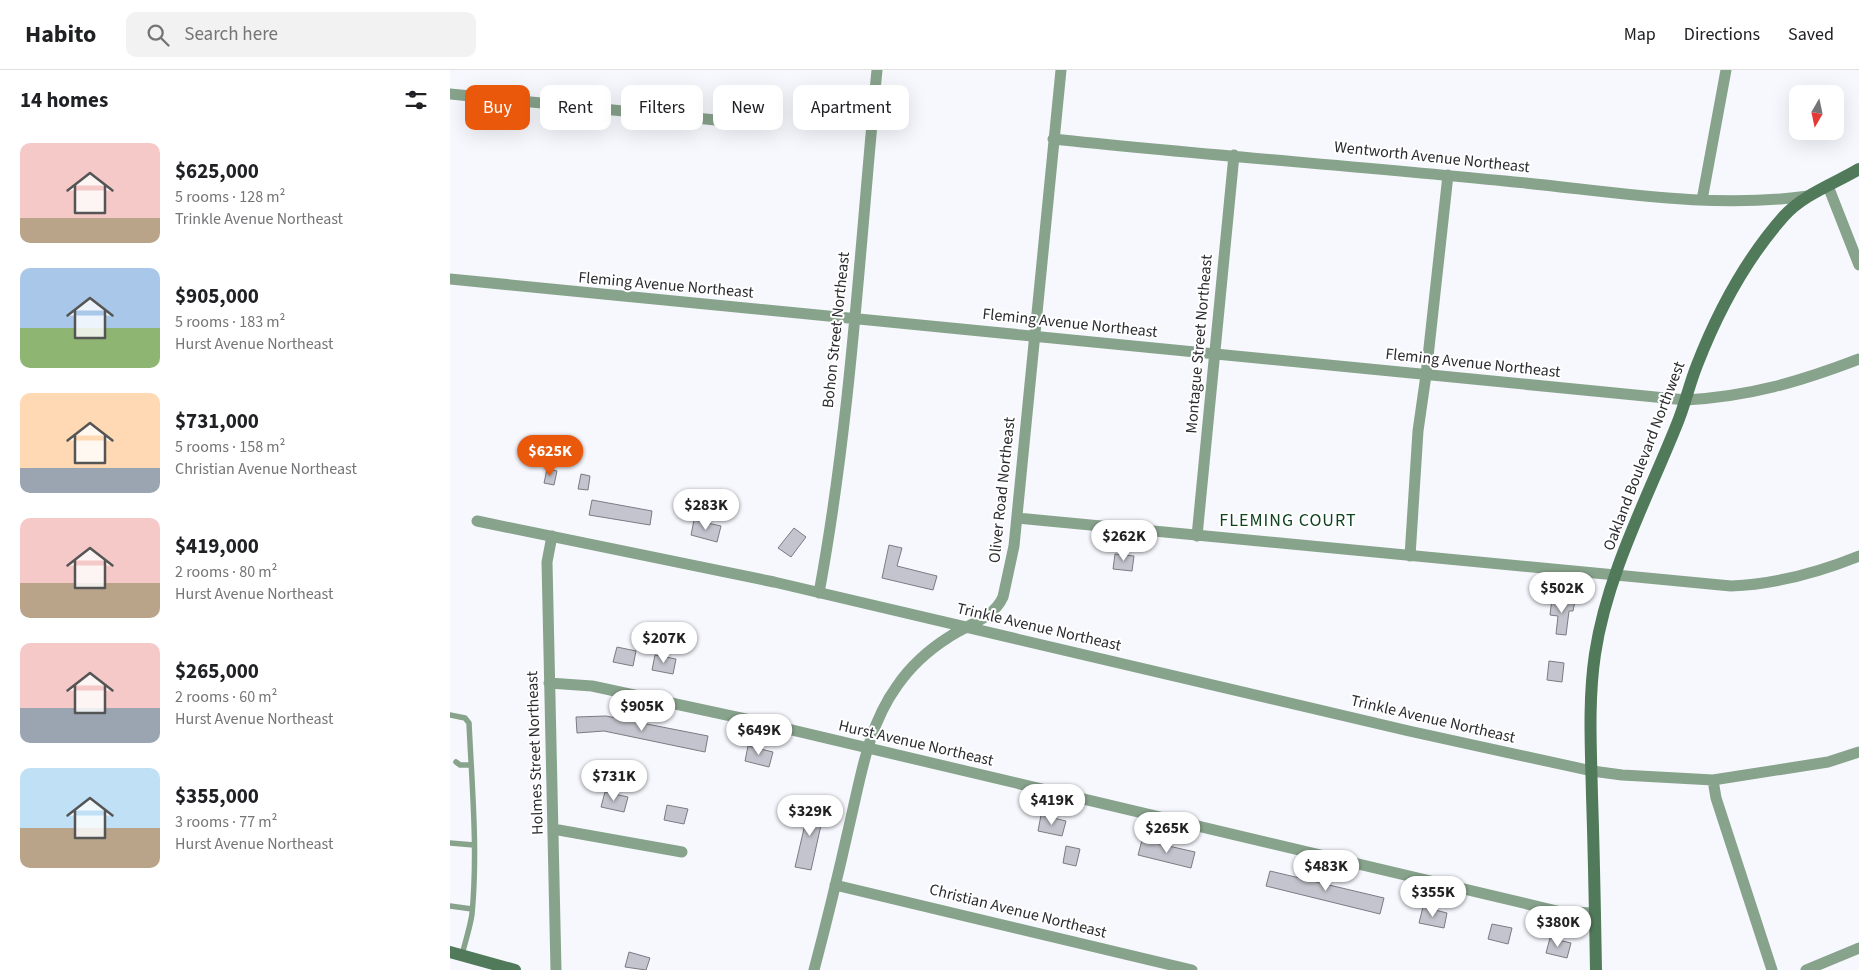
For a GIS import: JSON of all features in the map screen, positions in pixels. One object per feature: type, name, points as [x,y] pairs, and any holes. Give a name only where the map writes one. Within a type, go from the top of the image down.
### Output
[{"type":"street","name":"Bohon Street Northeast","points":[[819,593],[833,514],[854,320],[877,70]]},
{"type":"street","name":"Oliver Road Northeast","points":[[814,970],[868,748],[884,707],[904,676],[948,638],[967,626],[989,616],[1000,604],[1010,569],[1017,518],[1061,70]]},
{"type":"street","points":[[1702,200],[1726,70]]},
{"type":"street","points":[[450,94],[713,120]]},
{"type":"street","name":"Wentworth Avenue Northeast","points":[[1053,139],[1448,175],[1638,196],[1755,202],[1808,196]]},
{"type":"street","name":"Montague Street Northeast","points":[[1198,536],[1234,155]]},
{"type":"street","name":"Oakland Boulevard Northwest","points":[[1596,970],[1590,729],[1595,655],[1600,629],[1616,576],[1686,400],[1707,340],[1738,279],[1784,216],[1808,196],[1859,170]]},
{"type":"street","points":[[1410,556],[1413,480],[1448,175]]},
{"type":"street","points":[[1828,186],[1859,265]]},
{"type":"street","name":"Fleming Avenue Northeast","points":[[450,279],[1686,400],[1751,394],[1783,386],[1859,359]]},
{"type":"street","points":[[1017,518],[1711,585],[1757,585],[1810,574],[1859,556]]},
{"type":"street","name":"Trinkle Avenue Northeast","points":[[477,521],[967,626],[1409,731],[1592,771],[1622,775],[1713,780],[1828,762],[1859,752]]},
{"type":"street","name":"Holmes Street Northeast","points":[[552,536],[547,562],[556,970]]},
{"type":"street","name":"Hurst Avenue Northeast","points":[[549,683],[592,686],[750,720],[1561,912],[1596,913]]},
{"type":"street","points":[[1713,780],[1719,807],[1772,970]]},
{"type":"street","points":[[554,829],[682,852]]},
{"type":"street","name":"Christian Avenue Northeast","points":[[835,885],[1192,970]]},
{"type":"street","points":[[1806,970],[1859,948]]},
{"type":"street","points":[[456,954],[515,970]]},
{"type":"lane","points":[[450,715],[465,718],[469,723],[474,846],[472,909],[456,954]]},
{"type":"lane","points":[[456,762],[460,765],[471,766]]},
{"type":"lane","points":[[450,843],[474,846]]},
{"type":"lane","points":[[450,906],[472,909]]},
{"type":"building","points":[[547,469],[557,471],[554,485],[544,483]]},
{"type":"building","points":[[581,474],[590,476],[588,490],[578,489]]},
{"type":"building","points":[[592,500],[652,511],[650,525],[589,515]]},
{"type":"building","points":[[694,520],[721,526],[717,542],[691,535]]},
{"type":"building","points":[[794,528],[806,537],[791,557],[778,548]]},
{"type":"building","points":[[889,545],[902,548],[897,566],[937,576],[933,590],[882,578]]},
{"type":"building","points":[[1115,554],[1134,556],[1132,571],[1113,569]]},
{"type":"building","points":[[1552,598],[1575,601],[1573,611],[1569,611],[1566,635],[1556,634],[1558,616],[1550,615]]},
{"type":"building","points":[[617,647],[636,651],[633,666],[613,662]]},
{"type":"building","points":[[655,655],[676,659],[673,674],[652,670]]},
{"type":"building","points":[[1549,661],[1564,663],[1562,682],[1547,680]]},
{"type":"building","points":[[606,716],[708,736],[705,752],[604,731],[577,733],[576,717]]},
{"type":"building","points":[[748,746],[773,752],[769,767],[745,761]]},
{"type":"building","points":[[605,792],[628,797],[624,812],[601,807]]},
{"type":"building","points":[[810,803],[825,807],[811,870],[795,867]]},
{"type":"building","points":[[667,805],[688,809],[684,824],[664,820]]},
{"type":"building","points":[[1041,815],[1066,821],[1062,836],[1038,831]]},
{"type":"building","points":[[1142,840],[1195,852],[1191,868],[1138,855]]},
{"type":"building","points":[[1066,846],[1080,849],[1076,866],[1063,863]]},
{"type":"building","points":[[1270,871],[1384,898],[1380,914],[1266,886]]},
{"type":"building","points":[[1423,907],[1447,913],[1444,928],[1419,923]]},
{"type":"building","points":[[1492,924],[1512,928],[1508,944],[1488,939]]},
{"type":"building","points":[[1550,938],[1571,943],[1567,958],[1546,953]]},
{"type":"building","points":[[629,952],[650,958],[646,970],[625,967]]},
{"type":"district","name":"FLEMING COURT","points":[[1288,520]]}]
